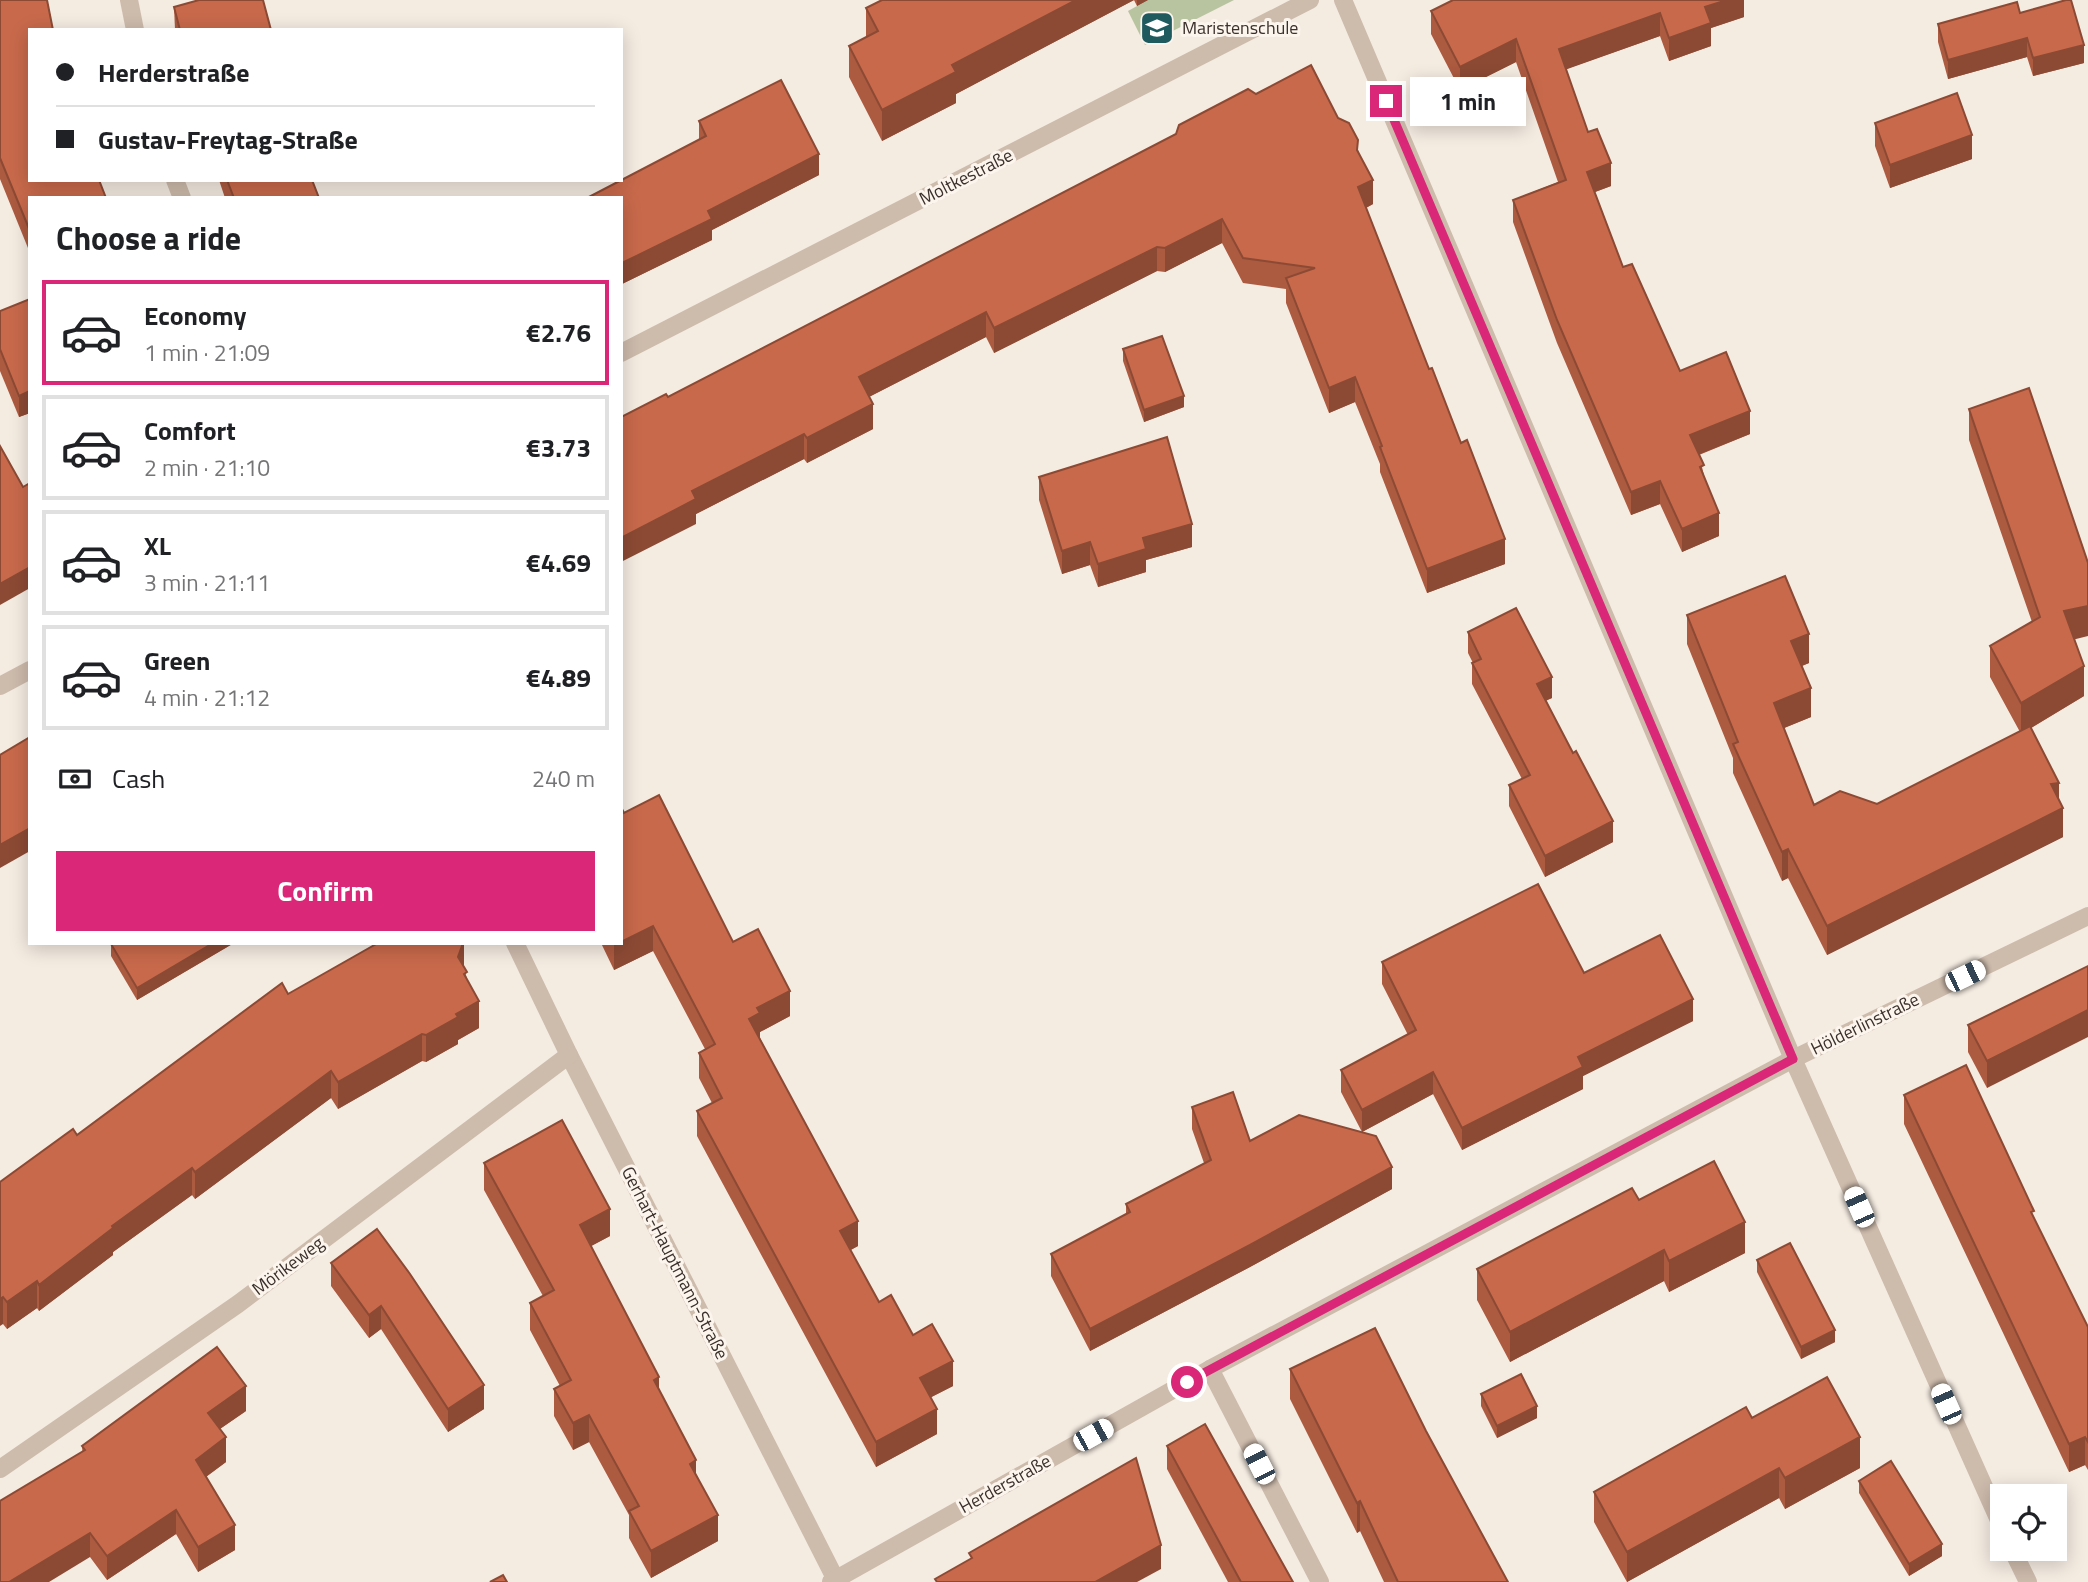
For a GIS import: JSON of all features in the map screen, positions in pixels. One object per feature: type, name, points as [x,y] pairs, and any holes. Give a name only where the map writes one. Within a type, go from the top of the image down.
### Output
[{"type":"street","points":[[129,0],[135,28]]},
{"type":"street","name":"Moltkestraße","points":[[623,352],[1310,0]]},
{"type":"street","points":[[1343,0],[1793,1059],[1990,1500]]},
{"type":"street","points":[[0,686],[28,671]]},
{"type":"street","name":"Hölderlinstraße","points":[[1793,1059],[2088,916]]},
{"type":"street","name":"Gerhart-Hauptmann-Straße","points":[[516,945],[834,1581]]},
{"type":"street","name":"Mörikeweg","points":[[0,1469],[238,1304],[569,1055]]},
{"type":"street","name":"Herderstraße","points":[[834,1581],[1210,1369],[1793,1059]]},
{"type":"street","points":[[1210,1369],[1320,1582]]},
{"type":"street","points":[[2018,1561],[2028,1582]]},
{"type":"green space","name":"Maristenschule","points":[[1148,0],[1234,0],[1145,45],[1128,11]]},
{"type":"building","points":[[0,0],[47,0],[53,28],[28,28],[28,182],[100,182],[105,196],[28,196],[28,226],[0,158]]},
{"type":"building","points":[[199,0],[263,0],[270,28],[179,28],[174,7]]},
{"type":"building","points":[[882,0],[1076,0],[952,65],[956,72],[882,110],[849,46],[878,31],[866,8]]},
{"type":"building","points":[[1453,0],[1727,0],[1705,7],[1711,23],[1669,38],[1660,13],[1559,49],[1588,132],[1597,129],[1611,163],[1587,172],[1623,267],[1632,264],[1680,371],[1726,352],[1750,411],[1690,435],[1704,465],[1700,467],[1719,513],[1682,529],[1660,481],[1631,492],[1557,320],[1513,200],[1566,180],[1516,39],[1460,67],[1431,11]]},
{"type":"building","points":[[2071,0],[2084,45],[2033,58],[2027,38],[1948,60],[1938,24],[2017,2],[2020,13]]},
{"type":"building","points":[[1311,65],[1338,118],[1349,123],[1358,140],[1357,150],[1373,180],[1358,187],[1429,369],[1432,368],[1461,443],[1467,440],[1505,539],[1427,569],[1355,377],[1329,388],[1286,278],[1315,268],[1243,258],[1222,219],[1165,248],[1157,247],[994,328],[986,312],[859,377],[873,404],[807,438],[804,434],[692,491],[696,499],[623,537],[623,416],[666,394],[668,397],[1176,134],[1179,125],[1248,89],[1256,94]]},
{"type":"building","points":[[781,80],[819,154],[708,211],[712,219],[623,263],[623,196],[591,196],[618,182],[623,182],[623,179],[706,136],[699,121]]},
{"type":"building","points":[[1957,93],[1972,135],[1890,165],[1875,123]]},
{"type":"building","points":[[228,182],[313,182],[318,196],[233,196]]},
{"type":"building","points":[[28,300],[28,392],[19,396],[0,349],[0,311]]},
{"type":"building","points":[[1162,336],[1184,396],[1144,410],[1123,349]]},
{"type":"building","points":[[2029,388],[2088,563],[2088,606],[2064,611],[2084,666],[2021,703],[1990,646],[2040,617],[1969,409]]},
{"type":"building","points":[[1167,437],[1192,524],[1143,538],[1146,549],[1098,564],[1090,542],[1062,551],[1039,477]]},
{"type":"building","points":[[0,446],[23,487],[28,484],[28,568],[0,584]]},
{"type":"building","points":[[1785,576],[1809,634],[1791,641],[1811,688],[1774,703],[1814,805],[1840,791],[1877,804],[2030,726],[2059,783],[2051,784],[2063,808],[1827,926],[1788,849],[1782,852],[1733,744],[1738,742],[1687,615]]},
{"type":"building","points":[[1516,608],[1552,677],[1537,684],[1613,821],[1545,856],[1509,785],[1530,775],[1472,663],[1481,659],[1468,632]]},
{"type":"building","points":[[28,738],[28,829],[0,845],[0,755]]},
{"type":"building","points":[[659,795],[733,942],[758,929],[790,991],[757,1008],[760,1013],[749,1019],[858,1221],[840,1231],[879,1302],[891,1295],[913,1335],[932,1324],[953,1361],[920,1378],[937,1409],[876,1442],[697,1111],[722,1098],[699,1053],[715,1044],[653,926],[623,941],[623,811],[624,813]]},
{"type":"building","points":[[1538,884],[1584,973],[1660,935],[1693,999],[1578,1057],[1583,1067],[1462,1128],[1433,1072],[1362,1110],[1341,1070],[1416,1030],[1382,962]]},
{"type":"building","points":[[112,945],[210,945],[137,988]]},
{"type":"building","points":[[374,945],[462,945],[458,957],[479,1001],[456,1014],[458,1017],[426,1035],[422,1034],[338,1082],[331,1071],[195,1172],[192,1168],[112,1226],[113,1228],[39,1285],[37,1281],[7,1302],[3,1297],[0,1299],[0,1182],[73,1129],[77,1135],[282,983],[288,994]]},
{"type":"building","points":[[2088,966],[2088,1010],[1987,1061],[1968,1025]]},
{"type":"building","points":[[1966,1065],[2034,1211],[2031,1212],[2088,1327],[2088,1442],[2085,1437],[2069,1444],[1904,1095]]},
{"type":"building","points":[[1233,1092],[1250,1141],[1299,1115],[1376,1136],[1392,1167],[1090,1329],[1051,1254],[1130,1212],[1126,1204],[1211,1160],[1192,1107]]},
{"type":"building","points":[[562,1120],[610,1209],[580,1225],[659,1377],[654,1380],[696,1460],[690,1464],[718,1515],[651,1551],[629,1511],[639,1506],[589,1415],[573,1423],[554,1389],[571,1380],[530,1303],[554,1290],[484,1163]]},
{"type":"building","points":[[1714,1161],[1745,1222],[1669,1261],[1664,1250],[1510,1332],[1477,1269],[1632,1188],[1639,1200]]},
{"type":"building","points":[[377,1229],[484,1385],[448,1409],[381,1306],[369,1315],[331,1263]]},
{"type":"building","points":[[1790,1243],[1835,1330],[1801,1347],[1757,1260]]},
{"type":"building","points":[[1375,1328],[1426,1431],[1508,1582],[1398,1582],[1360,1501],[1357,1503],[1290,1369]]},
{"type":"building","points":[[217,1347],[246,1386],[208,1413],[226,1437],[196,1460],[235,1525],[198,1547],[176,1510],[107,1556],[90,1533],[9,1582],[0,1582],[0,1501],[85,1450],[82,1446]]},
{"type":"building","points":[[1521,1374],[1537,1406],[1497,1426],[1481,1394]]},
{"type":"building","points":[[1827,1377],[1860,1437],[1785,1478],[1779,1468],[1627,1552],[1594,1492],[1746,1407],[1752,1418]]},
{"type":"building","points":[[1205,1424],[1293,1582],[1241,1582],[1167,1446]]},
{"type":"building","points":[[1136,1458],[1161,1545],[1095,1582],[937,1582],[935,1579],[972,1558],[969,1553]]},
{"type":"building","points":[[1891,1461],[1942,1544],[1909,1564],[1859,1481]]},
{"type":"building","points":[[503,1575],[507,1582],[490,1582]]},
{"type":"place","name":"Maristenschule","points":[[1157,28]]},
{"type":"route","points":[[1187,1382],[1793,1059],[1386,101]]}]
